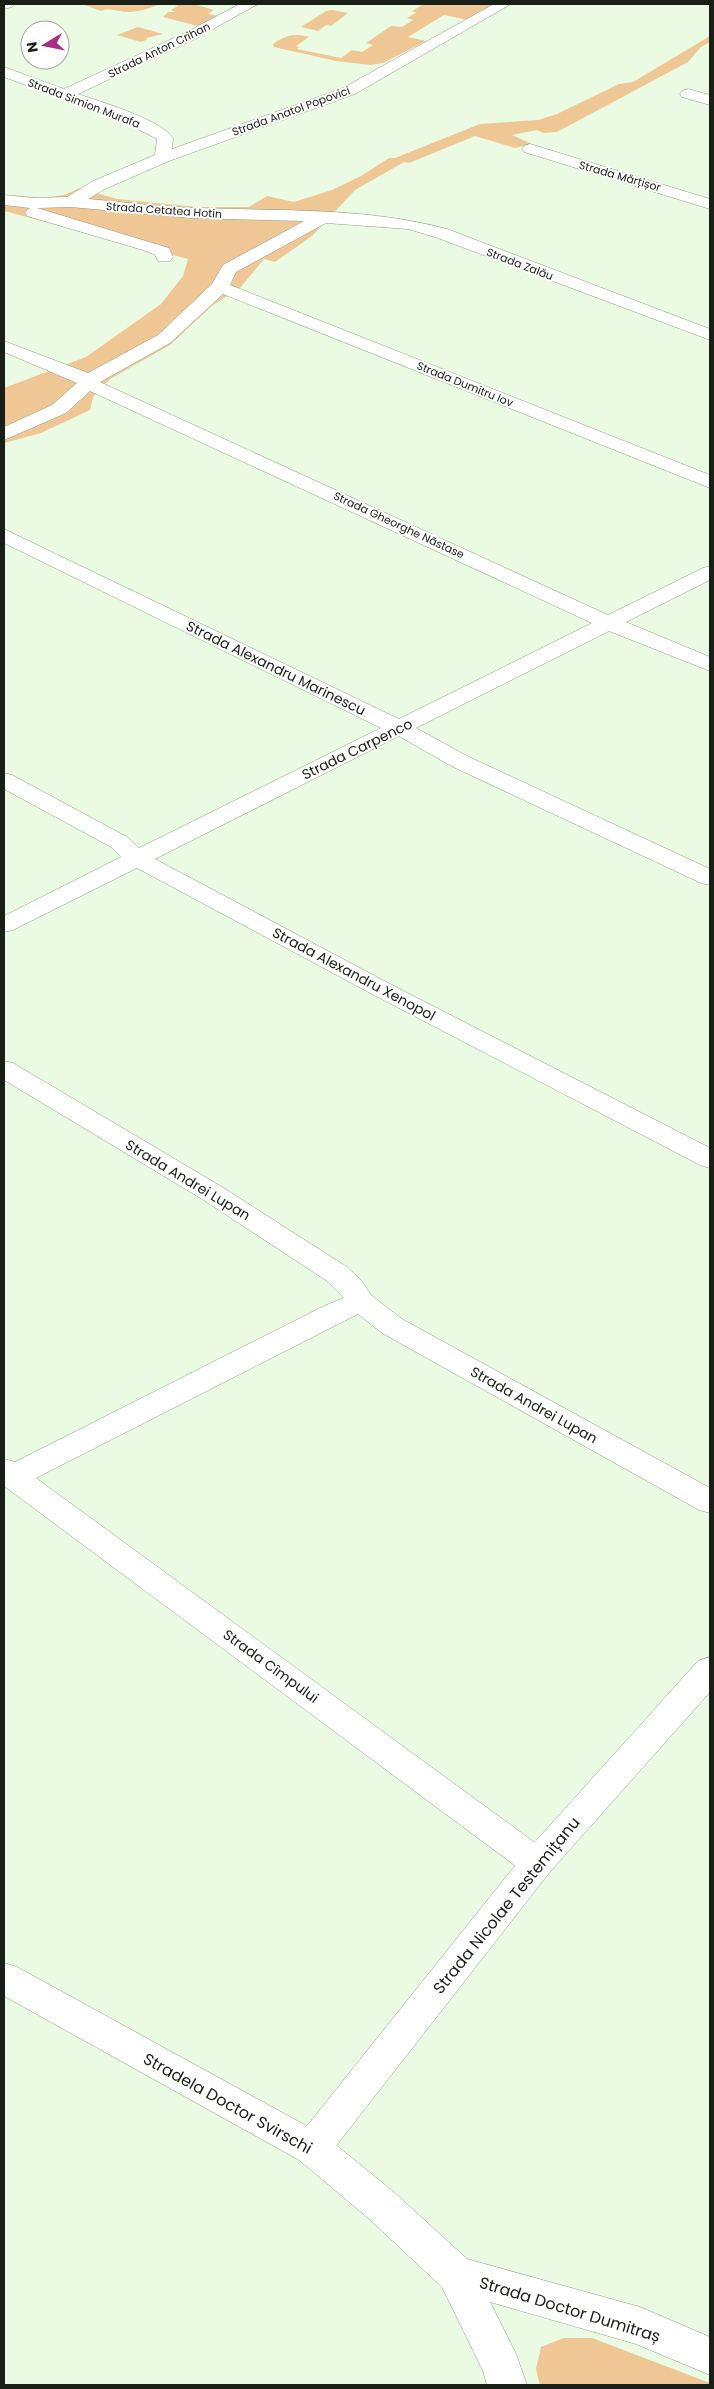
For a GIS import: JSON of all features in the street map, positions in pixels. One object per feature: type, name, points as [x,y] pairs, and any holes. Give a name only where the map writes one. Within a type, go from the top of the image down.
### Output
[{"type":"street","name":"Strada Anton Crihan","points":[[65,94],[251,4]]},
{"type":"street","name":"Strada Anatol Popovici","points":[[70,202],[99,185],[163,158],[349,91],[504,4]]},
{"type":"street","name":"Strada Simion Murafa","points":[[4,72],[126,118],[164,136],[202,143]]},
{"type":"street","points":[[688,94],[710,100]]},
{"type":"street","points":[[163,158],[164,136]]},
{"type":"street","name":"Strada Mărțișor","points":[[530,149],[710,204]]},
{"type":"street","name":"Strada Cetatea Hotin","points":[[4,200],[34,203],[70,202],[192,213],[324,217]]},
{"type":"street","name":"Strada Cetatea Hotin","points":[[4,204],[98,229],[149,246],[163,252],[164,257]]},
{"type":"street","points":[[4,434],[59,409],[88,383],[164,339],[220,287],[229,269],[324,217]]},
{"type":"street","name":"Strada Zalău","points":[[324,217],[409,224],[442,234],[710,335]]},
{"type":"street","name":"Strada Dumitru Iov","points":[[220,287],[710,482]]},
{"type":"street","name":"Strada Gheorghe Năstase","points":[[4,346],[80,376],[88,383],[607,622],[710,664]]},
{"type":"street","name":"Strada Alexandru Marinescu","points":[[4,535],[400,728],[459,760],[710,878]]},
{"type":"street","name":"Strada Carpenco","points":[[4,925],[710,572]]},
{"type":"street","name":"Strada Alexandru Xenopol","points":[[4,780],[119,842],[136,858],[381,990],[710,1159]]},
{"type":"street","name":"Strada Andrei Lupan","points":[[4,1069],[212,1193],[329,1268],[351,1287],[361,1302],[372,1312],[410,1336],[710,1502]]},
{"type":"street","points":[[9,1473],[334,1313],[361,1302]]},
{"type":"street","name":"Strada Cîmpului","points":[[9,1473],[537,1863]]},
{"type":"street","name":"Strada Nicolae Testemițanu","points":[[312,2148],[537,1863],[710,1670]]},
{"type":"street","name":"Stradela Doctor Svirschi","points":[[4,1978],[312,2148],[381,2205],[456,2274]]},
{"type":"street","points":[[456,2274],[502,2368],[507,2385]]},
{"type":"street","name":"Strada Doctor Dumitraș","points":[[456,2274],[640,2326],[710,2356]]},
{"type":"shaded area","points":[[82,4],[160,4],[141,11],[129,12],[101,11]]},
{"type":"shaded area","points":[[172,4],[194,4],[214,10],[208,14],[219,16],[198,26],[163,17],[168,12],[175,12],[171,10],[178,6]]},
{"type":"shaded area","points":[[424,4],[493,4],[468,20],[444,15],[408,37],[426,41],[383,63],[371,65],[336,61],[274,47],[273,44],[294,35],[309,37],[296,46],[299,47],[297,49],[341,58],[352,50],[362,52],[373,45],[366,43],[391,26],[402,27],[413,20],[407,18],[416,13],[412,11]]},
{"type":"shaded area","points":[[332,10],[348,13],[331,26],[326,25],[318,31],[301,27],[326,11]]},
{"type":"shaded area","points":[[138,27],[163,34],[146,38],[148,39],[141,42],[117,35]]},
{"type":"shaded area","points":[[710,36],[710,42],[701,47],[688,62],[557,132],[543,133],[537,130],[512,135],[532,144],[515,148],[475,136],[409,163],[404,162],[355,190],[312,236],[275,262],[264,259],[241,287],[213,305],[170,345],[110,379],[93,397],[90,410],[41,433],[4,443],[4,388],[86,357],[161,304],[183,276],[188,259],[4,211],[4,200],[13,195],[42,198],[64,195],[80,188],[117,199],[198,207],[249,207],[267,196],[294,202],[332,190],[361,176],[389,158],[395,158],[480,124],[538,120],[557,114],[619,84],[633,82]]},
{"type":"shaded area","points":[[564,2338],[592,2338],[710,2383],[710,2385],[540,2385],[536,2369],[541,2347]]}]
